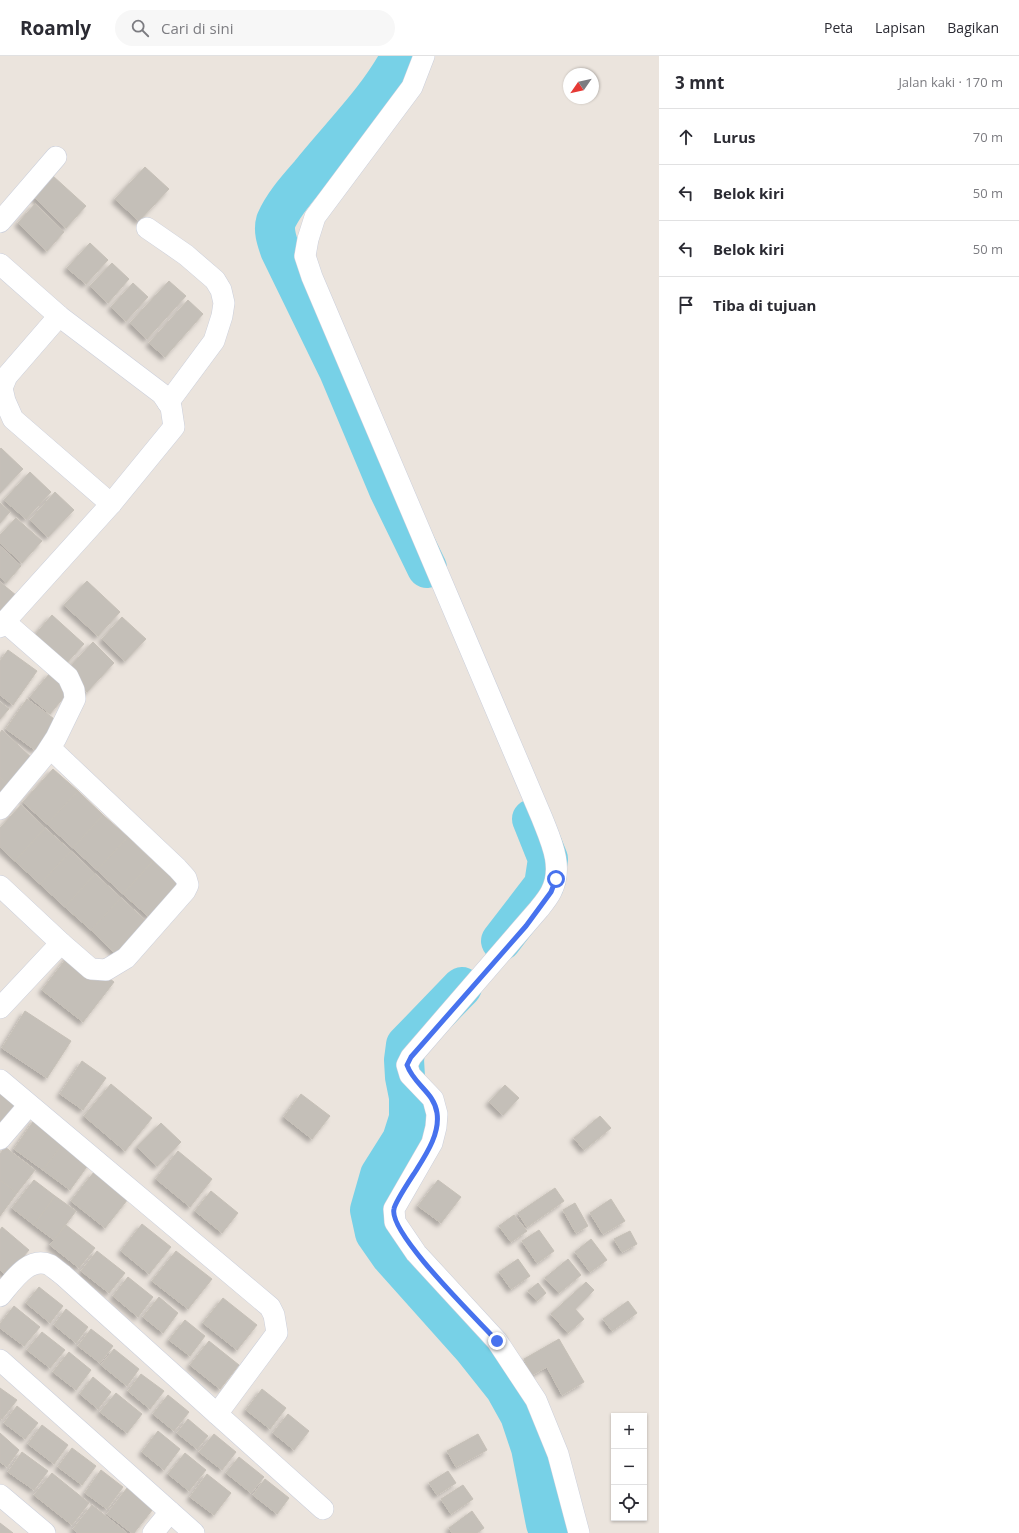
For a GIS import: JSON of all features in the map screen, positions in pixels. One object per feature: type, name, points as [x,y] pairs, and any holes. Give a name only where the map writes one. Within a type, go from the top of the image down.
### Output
[{"type":"street","points":[[424,56],[412,87],[315,218],[308,239],[305,256],[312,277],[542,818],[557,866],[556,879],[551,892],[526,926],[411,1057],[407,1065],[410,1075],[433,1099],[437,1114],[436,1127],[432,1143],[394,1209],[395,1222],[416,1253],[497,1341],[536,1400],[558,1454],[578,1533]]},
{"type":"street","points":[[0,222],[56,157]]},
{"type":"street","points":[[146,228],[186,255],[215,280],[221,290],[224,303],[222,316],[214,341],[168,403]]},
{"type":"street","points":[[0,264],[59,316],[162,394],[168,403],[173,418],[174,427],[111,504],[2,624],[68,677],[74,690],[75,699],[50,748],[0,809]]},
{"type":"street","points":[[59,316],[7,376],[2,388],[5,401],[13,419],[111,504]]},
{"type":"street","points":[[0,886],[91,969],[106,970],[126,958],[186,891],[188,886],[186,878],[177,868],[50,748]]},
{"type":"street","points":[[0,1008],[61,943]]},
{"type":"street","points":[[0,1080],[270,1307],[274,1315],[277,1333],[216,1414]]},
{"type":"street","points":[[0,1138],[29,1105]]},
{"type":"street","points":[[0,1296],[24,1269],[35,1263],[49,1265],[63,1275],[323,1509]]},
{"type":"street","points":[[0,1360],[194,1533]]},
{"type":"street","points":[[0,1495],[45,1533]]},
{"type":"street","points":[[153,1533],[170,1512]]},
{"type":"building","points":[[145,167],[169,189],[139,221],[115,199]]},
{"type":"building","points":[[53,176],[86,206],[66,228],[34,197]]},
{"type":"building","points":[[35,204],[64,232],[47,251],[18,223]]},
{"type":"building","points":[[90,243],[108,260],[86,284],[67,268]]},
{"type":"building","points":[[112,263],[129,279],[108,303],[90,286]]},
{"type":"building","points":[[169,281],[186,296],[147,339],[130,323]]},
{"type":"building","points":[[133,283],[148,297],[126,321],[111,307]]},
{"type":"building","points":[[188,300],[203,314],[165,357],[149,343]]},
{"type":"building","points":[[1,448],[23,469],[0,493],[0,449]]},
{"type":"building","points":[[30,472],[51,492],[26,519],[4,500]]},
{"type":"building","points":[[55,492],[74,510],[48,537],[30,520]]},
{"type":"building","points":[[0,503],[10,512],[0,523]]},
{"type":"building","points":[[16,518],[42,541],[22,563],[0,543],[0,535]]},
{"type":"building","points":[[0,546],[21,566],[6,583],[0,577]]},
{"type":"building","points":[[87,581],[120,612],[98,636],[64,605]]},
{"type":"building","points":[[0,582],[17,596],[0,617]]},
{"type":"building","points":[[52,615],[84,644],[65,665],[34,636]]},
{"type":"building","points":[[122,617],[146,639],[125,661],[102,639]]},
{"type":"building","points":[[93,642],[114,663],[87,692],[65,672]]},
{"type":"building","points":[[8,650],[37,671],[13,705],[0,695],[0,661]]},
{"type":"building","points":[[50,673],[70,690],[50,714],[30,697]]},
{"type":"building","points":[[27,699],[57,721],[35,750],[6,729]]},
{"type":"building","points":[[0,702],[9,709],[0,719]]},
{"type":"building","points":[[2,730],[34,760],[9,786],[0,777],[0,733]]},
{"type":"building","points":[[53,769],[78,791],[47,824],[23,802]]},
{"type":"building","points":[[0,777],[9,786],[0,795]]},
{"type":"building","points":[[78,791],[103,815],[73,848],[47,824]]},
{"type":"building","points":[[21,805],[45,828],[15,861],[0,847],[0,828]]},
{"type":"building","points":[[103,815],[128,837],[97,870],[73,848]]},
{"type":"building","points":[[45,828],[71,851],[40,884],[15,861]]},
{"type":"building","points":[[128,837],[153,861],[123,894],[97,870]]},
{"type":"building","points":[[71,851],[95,874],[65,907],[40,884]]},
{"type":"building","points":[[153,861],[179,884],[149,917],[123,894]]},
{"type":"building","points":[[95,874],[121,898],[91,930],[65,907]]},
{"type":"building","points":[[121,898],[146,921],[116,954],[91,930]]},
{"type":"building","points":[[73,950],[114,982],[83,1022],[42,990]]},
{"type":"building","points":[[25,1011],[71,1041],[47,1078],[2,1048]]},
{"type":"building","points":[[82,1061],[106,1078],[83,1110],[60,1094]]},
{"type":"building","points":[[111,1084],[152,1118],[125,1151],[84,1116]]},
{"type":"building","points":[[505,1085],[519,1098],[503,1115],[489,1102]]},
{"type":"building","points":[[0,1090],[19,1107],[3,1125],[0,1122]]},
{"type":"building","points":[[301,1094],[330,1116],[312,1139],[284,1117]]},
{"type":"building","points":[[600,1116],[611,1128],[584,1150],[574,1138]]},
{"type":"building","points":[[35,1119],[65,1141],[43,1170],[14,1149]]},
{"type":"building","points":[[161,1123],[181,1142],[157,1166],[137,1147]]},
{"type":"building","points":[[65,1141],[91,1161],[70,1190],[43,1170]]},
{"type":"building","points":[[5,1147],[35,1170],[17,1193],[0,1180],[0,1154]]},
{"type":"building","points":[[178,1151],[212,1179],[190,1207],[156,1179]]},
{"type":"building","points":[[94,1172],[128,1199],[105,1228],[71,1201]]},
{"type":"building","points":[[0,1180],[17,1193],[0,1216]]},
{"type":"building","points":[[34,1180],[55,1196],[34,1225],[12,1208]]},
{"type":"building","points":[[438,1180],[461,1197],[441,1223],[418,1206]]},
{"type":"building","points":[[555,1188],[564,1201],[527,1227],[518,1213]]},
{"type":"building","points":[[211,1191],[238,1213],[222,1233],[195,1211]]},
{"type":"building","points":[[55,1196],[76,1211],[54,1240],[34,1225]]},
{"type":"building","points":[[611,1199],[625,1221],[603,1234],[590,1213]]},
{"type":"building","points":[[575,1203],[588,1226],[576,1233],[563,1210]]},
{"type":"building","points":[[514,1215],[527,1231],[511,1242],[499,1226]]},
{"type":"building","points":[[142,1224],[171,1247],[149,1274],[121,1251]]},
{"type":"building","points":[[66,1225],[95,1248],[79,1268],[50,1245]]},
{"type":"building","points":[[2,1227],[29,1250],[7,1276],[0,1270],[0,1230]]},
{"type":"building","points":[[539,1230],[554,1251],[537,1263],[522,1241]]},
{"type":"building","points":[[630,1231],[637,1244],[622,1252],[614,1239]]},
{"type":"building","points":[[591,1239],[607,1260],[590,1272],[575,1252]]},
{"type":"building","points":[[97,1251],[125,1273],[109,1293],[81,1271]]},
{"type":"building","points":[[176,1251],[212,1279],[188,1309],[152,1281]]},
{"type":"building","points":[[518,1259],[530,1276],[511,1289],[499,1272]]},
{"type":"building","points":[[568,1259],[581,1275],[559,1293],[545,1278]]},
{"type":"building","points":[[128,1277],[153,1297],[138,1317],[113,1296]]},
{"type":"building","points":[[586,1282],[594,1290],[575,1309],[584,1319],[568,1333],[551,1314]]},
{"type":"building","points":[[538,1283],[546,1293],[537,1301],[528,1291]]},
{"type":"building","points":[[39,1287],[63,1306],[50,1323],[26,1303]]},
{"type":"building","points":[[159,1297],[178,1313],[163,1333],[143,1317]]},
{"type":"building","points":[[223,1298],[257,1325],[237,1350],[203,1323]]},
{"type":"building","points":[[628,1301],[637,1313],[612,1331],[603,1319]]},
{"type":"building","points":[[14,1306],[40,1327],[24,1346],[0,1328],[0,1324]]},
{"type":"building","points":[[66,1309],[88,1327],[76,1343],[54,1325]]},
{"type":"building","points":[[185,1320],[205,1336],[190,1356],[169,1340]]},
{"type":"building","points":[[91,1329],[113,1346],[100,1363],[78,1346]]},
{"type":"building","points":[[42,1332],[65,1350],[50,1368],[27,1350]]},
{"type":"building","points":[[559,1339],[584,1382],[562,1395],[547,1367],[532,1375],[524,1359]]},
{"type":"building","points":[[209,1341],[239,1365],[220,1389],[190,1365]]},
{"type":"building","points":[[114,1349],[139,1369],[127,1386],[101,1365]]},
{"type":"building","points":[[69,1352],[91,1370],[76,1390],[53,1372]]},
{"type":"building","points":[[141,1374],[164,1391],[150,1409],[128,1391]]},
{"type":"building","points":[[93,1377],[111,1392],[98,1409],[80,1394]]},
{"type":"building","points":[[0,1388],[17,1400],[2,1419],[0,1418]]},
{"type":"building","points":[[262,1389],[286,1408],[270,1429],[246,1410]]},
{"type":"building","points":[[116,1393],[142,1414],[127,1433],[100,1412]]},
{"type":"building","points":[[168,1395],[189,1412],[174,1431],[153,1414]]},
{"type":"building","points":[[17,1406],[38,1423],[25,1439],[4,1423]]},
{"type":"building","points":[[288,1414],[309,1431],[294,1450],[273,1433]]},
{"type":"building","points":[[188,1419],[208,1436],[197,1449],[177,1433]]},
{"type":"building","points":[[42,1425],[68,1445],[54,1464],[28,1444]]},
{"type":"building","points":[[158,1431],[180,1449],[164,1470],[142,1452]]},
{"type":"building","points":[[0,1433],[19,1450],[7,1467],[0,1462]]},
{"type":"building","points":[[214,1434],[236,1452],[222,1470],[199,1452]]},
{"type":"building","points":[[478,1434],[487,1450],[456,1467],[447,1451]]},
{"type":"building","points":[[72,1448],[96,1466],[82,1485],[58,1467]]},
{"type":"building","points":[[22,1452],[48,1471],[34,1490],[8,1472]]},
{"type":"building","points":[[185,1453],[206,1470],[189,1491],[168,1474]]},
{"type":"building","points":[[239,1457],[264,1477],[251,1493],[226,1473]]},
{"type":"building","points":[[101,1470],[123,1487],[107,1509],[85,1493]]},
{"type":"building","points":[[448,1471],[456,1483],[437,1495],[429,1483]]},
{"type":"building","points":[[52,1473],[89,1503],[72,1525],[34,1495]]},
{"type":"building","points":[[207,1474],[231,1493],[214,1515],[190,1497]]},
{"type":"building","points":[[265,1479],[289,1498],[277,1514],[253,1495]]},
{"type":"building","points":[[463,1485],[473,1499],[451,1514],[441,1499]]},
{"type":"building","points":[[127,1488],[153,1509],[134,1533],[107,1514]]},
{"type":"building","points":[[92,1505],[127,1533],[78,1533],[73,1529]]},
{"type":"building","points":[[472,1511],[484,1528],[477,1533],[452,1533],[449,1528]]},
{"type":"building","points":[[0,1523],[13,1533],[0,1533]]},
{"type":"waterway","points":[[401,56],[381,88],[287,202],[279,214],[275,228],[280,250],[339,371],[389,490],[427,568]]},
{"type":"waterway","points":[[501,941],[544,885],[548,859],[532,819]]},
{"type":"waterway","points":[[462,987],[406,1045],[404,1060],[405,1077],[409,1097],[409,1118],[402,1140],[380,1175],[370,1210],[375,1233],[391,1256],[474,1349],[505,1388],[520,1415],[531,1448],[546,1524],[550,1533]]},
{"type":"route","points":[[497,1341],[416,1253],[403,1236],[395,1222],[394,1209],[432,1143],[436,1127],[437,1114],[433,1099],[410,1075],[407,1065],[411,1057],[526,926],[551,892],[556,879]]}]
